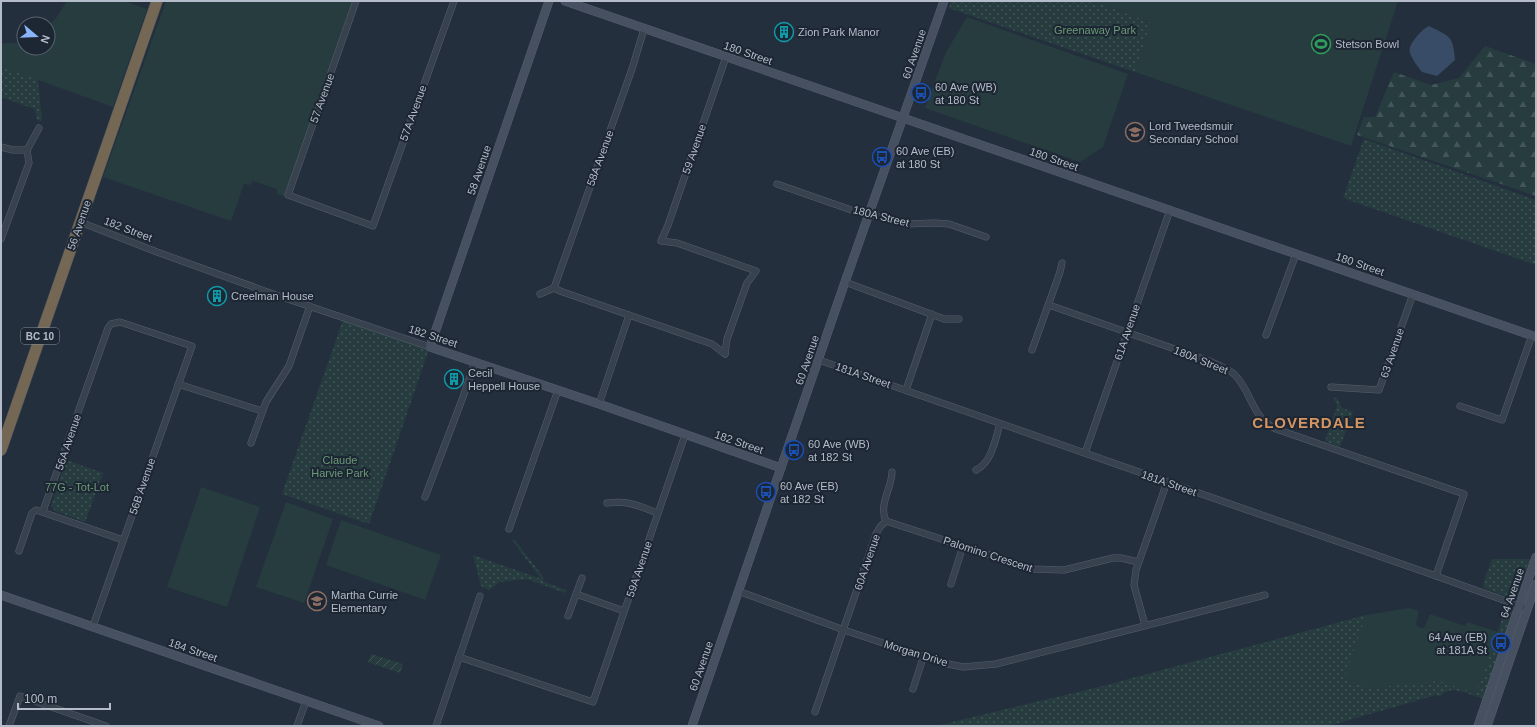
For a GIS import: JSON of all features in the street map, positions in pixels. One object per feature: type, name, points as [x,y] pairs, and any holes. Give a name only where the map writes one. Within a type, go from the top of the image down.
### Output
[{"type":"highway","name":"56 Avenue","points":[[1,450],[157,1]]},
{"type":"street","name":"57 Avenue","points":[[356,1],[288,195],[373,226]]},
{"type":"street","name":"57A Avenue","points":[[373,226],[454,1]]},
{"type":"street","name":"58 Avenue","points":[[430,347],[549,1]]},
{"type":"street","name":"180 Street","points":[[565,1],[1534,336]]},
{"type":"street","name":"60 Avenue","points":[[692,726],[845,282],[944,1]]},
{"type":"street","name":"58A Avenue","points":[[554,288],[632,69],[644,28]]},
{"type":"street","name":"59 Avenue","points":[[629,315],[712,344],[725,354],[727,339],[747,283],[756,271],[677,243],[661,241],[668,225],[726,57]]},
{"type":"street","points":[[1,240],[29,163],[27,150],[39,128]]},
{"type":"street","points":[[1,147],[13,150],[27,150]]},
{"type":"street","name":"180A Street","points":[[777,184],[857,212],[905,224],[949,224],[986,237]]},
{"type":"street","name":"61A Avenue","points":[[1085,453],[1170,210]]},
{"type":"street","name":"182 Street","points":[[80,222],[157,252],[310,306],[599,404],[781,468]]},
{"type":"street","points":[[1266,335],[1296,254]]},
{"type":"street","points":[[1032,350],[1062,264]]},
{"type":"street","points":[[845,282],[949,320],[959,319]]},
{"type":"street","points":[[540,294],[554,288],[629,315],[599,404]]},
{"type":"street","name":"63 Avenue","points":[[1331,387],[1379,390],[1413,294]]},
{"type":"street","name":"180A Street","points":[[1049,304],[1220,365],[1229,370],[1240,381],[1260,417],[1268,425],[1276,429],[1464,494],[1436,576]]},
{"type":"street","points":[[251,442],[270,394],[289,366],[310,306]]},
{"type":"street","points":[[906,390],[932,314]]},
{"type":"street","name":"56A Avenue","points":[[44,511],[108,328],[112,324],[120,322],[192,346]]},
{"type":"street","points":[[1460,406],[1502,420],[1534,336]]},
{"type":"street","name":"56B Avenue","points":[[93,626],[192,346]]},
{"type":"street","name":"181A Street","points":[[818,360],[1527,609]]},
{"type":"street","points":[[425,497],[475,362]]},
{"type":"street","points":[[178,384],[262,411]]},
{"type":"street","points":[[509,529],[558,390]]},
{"type":"street","points":[[976,470],[982,467],[988,460],[1000,424]]},
{"type":"street","name":"59A Avenue","points":[[459,657],[593,702],[685,435]]},
{"type":"street","name":"60A Avenue","points":[[815,712],[876,534],[882,524],[886,521],[884,517],[884,506],[892,480],[892,472]]},
{"type":"street","points":[[1145,625],[1134,585],[1138,562],[1167,482]]},
{"type":"street","points":[[607,503],[621,501],[635,504],[658,513]]},
{"type":"street","points":[[19,551],[32,514],[36,510],[44,511],[123,540]]},
{"type":"street","name":"Palomino Crescent","points":[[886,521],[1021,566],[1044,570],[1073,568],[1113,558],[1121,558],[1138,562]]},
{"type":"street","points":[[951,584],[963,546]]},
{"type":"street","name":"64 Avenue","points":[[1478,726],[1536,557]]},
{"type":"street","points":[[568,616],[582,578]]},
{"type":"street","name":"64 Avenue","points":[[1487,726],[1536,584]]},
{"type":"street","name":"Morgan Drive","points":[[738,591],[923,658],[963,666],[996,664],[1265,595]]},
{"type":"street","points":[[576,594],[624,611]]},
{"type":"street","name":"184 Street","points":[[1,595],[378,726]]},
{"type":"street","points":[[436,726],[480,596]]},
{"type":"street","points":[[913,689],[923,658]]},
{"type":"street","points":[[9,726],[20,696],[106,726]]},
{"type":"street","points":[[297,726],[306,701]]},
{"type":"green space","points":[[67,1],[125,1],[147,9],[113,107],[38,80],[42,121],[37,120],[35,109],[1,97],[1,43],[16,43],[16,56],[56,56],[56,18]]},
{"type":"green space","points":[[166,1],[354,1],[285,194],[283,196],[277,194],[277,189],[253,181],[250,185],[244,184],[231,221],[103,177]]},
{"type":"green space","name":"Greenaway Park","points":[[951,1],[1093,1],[1152,23],[1135,72],[949,8]]},
{"type":"green space","points":[[1093,1],[1398,1],[1351,146],[1135,72],[1152,23]]},
{"type":"green space","points":[[967,17],[1128,74],[1103,147],[1080,162],[925,108],[946,52]]},
{"type":"green space","points":[[1485,46],[1536,64],[1536,196],[1357,135],[1364,117],[1375,117],[1394,72],[1431,85],[1459,78]]},
{"type":"green space","points":[[1,67],[37,80],[42,121],[37,120],[35,109],[1,97]]},
{"type":"green space","points":[[1364,139],[1536,200],[1536,265],[1343,198]]},
{"type":"green space","name":"Claude Harvie Park","points":[[343,320],[429,349],[369,524],[282,494]]},
{"type":"green space","points":[[1336,397],[1342,408],[1353,412],[1340,447],[1325,441],[1337,406],[1334,398]]},
{"type":"green space","name":"77G - Tot-Lot","points":[[66,460],[103,473],[85,522],[55,511],[51,506]]},
{"type":"green space","points":[[201,487],[260,507],[227,607],[167,587]]},
{"type":"green space","points":[[286,502],[333,519],[304,603],[256,587]]},
{"type":"green space","points":[[341,520],[441,555],[425,600],[326,565]]},
{"type":"green space","points":[[514,539],[544,578],[542,581],[566,590],[565,593],[527,579],[500,582],[489,590],[481,586],[473,555],[541,579],[512,540]]},
{"type":"green space","points":[[1492,559],[1532,559],[1517,598],[1513,599],[1484,588],[1483,584]]},
{"type":"green space","points":[[1507,605],[1514,610],[1484,698],[1454,690],[1444,693],[1440,697],[1436,695],[1328,726],[936,726],[1103,686],[1366,615],[1344,679],[1370,688],[1439,681],[1476,693]]},
{"type":"green space","points":[[1409,608],[1419,611],[1416,624],[1418,627],[1424,628],[1430,614],[1465,626],[1467,622],[1498,632],[1477,693],[1447,684],[1367,698],[1122,681],[1366,615]]},
{"type":"green space","points":[[371,654],[403,664],[400,673],[368,662]]},
{"type":"water","points":[[1429,26],[1442,32],[1449,38],[1454,52],[1455,60],[1437,76],[1422,72],[1410,53],[1413,42],[1419,34]]},
{"type":"place","name":"Zion Park Manor","points":[[784,32]]},
{"type":"place","name":"Stetson Bowl","points":[[1321,44]]},
{"type":"place","name":"60 Ave (WB) at 180 St","points":[[921,93]]},
{"type":"place","name":"Lord Tweedsmuir Secondary School","points":[[1135,132]]},
{"type":"place","name":"60 Ave (EB) at 180 St","points":[[882,157]]},
{"type":"place","name":"Creelman House","points":[[217,296]]},
{"type":"place","name":"Cecil Heppell House","points":[[454,379]]},
{"type":"place","name":"60 Ave (WB) at 182 St","points":[[794,450]]},
{"type":"place","name":"60 Ave (EB) at 182 St","points":[[766,492]]},
{"type":"place","name":"Martha Currie Elementary","points":[[317,601]]},
{"type":"place","name":"64 Ave (EB) at 181A St","points":[[1501,643]]},
{"type":"district","name":"CLOVERDALE","points":[[1309,423]]}]
